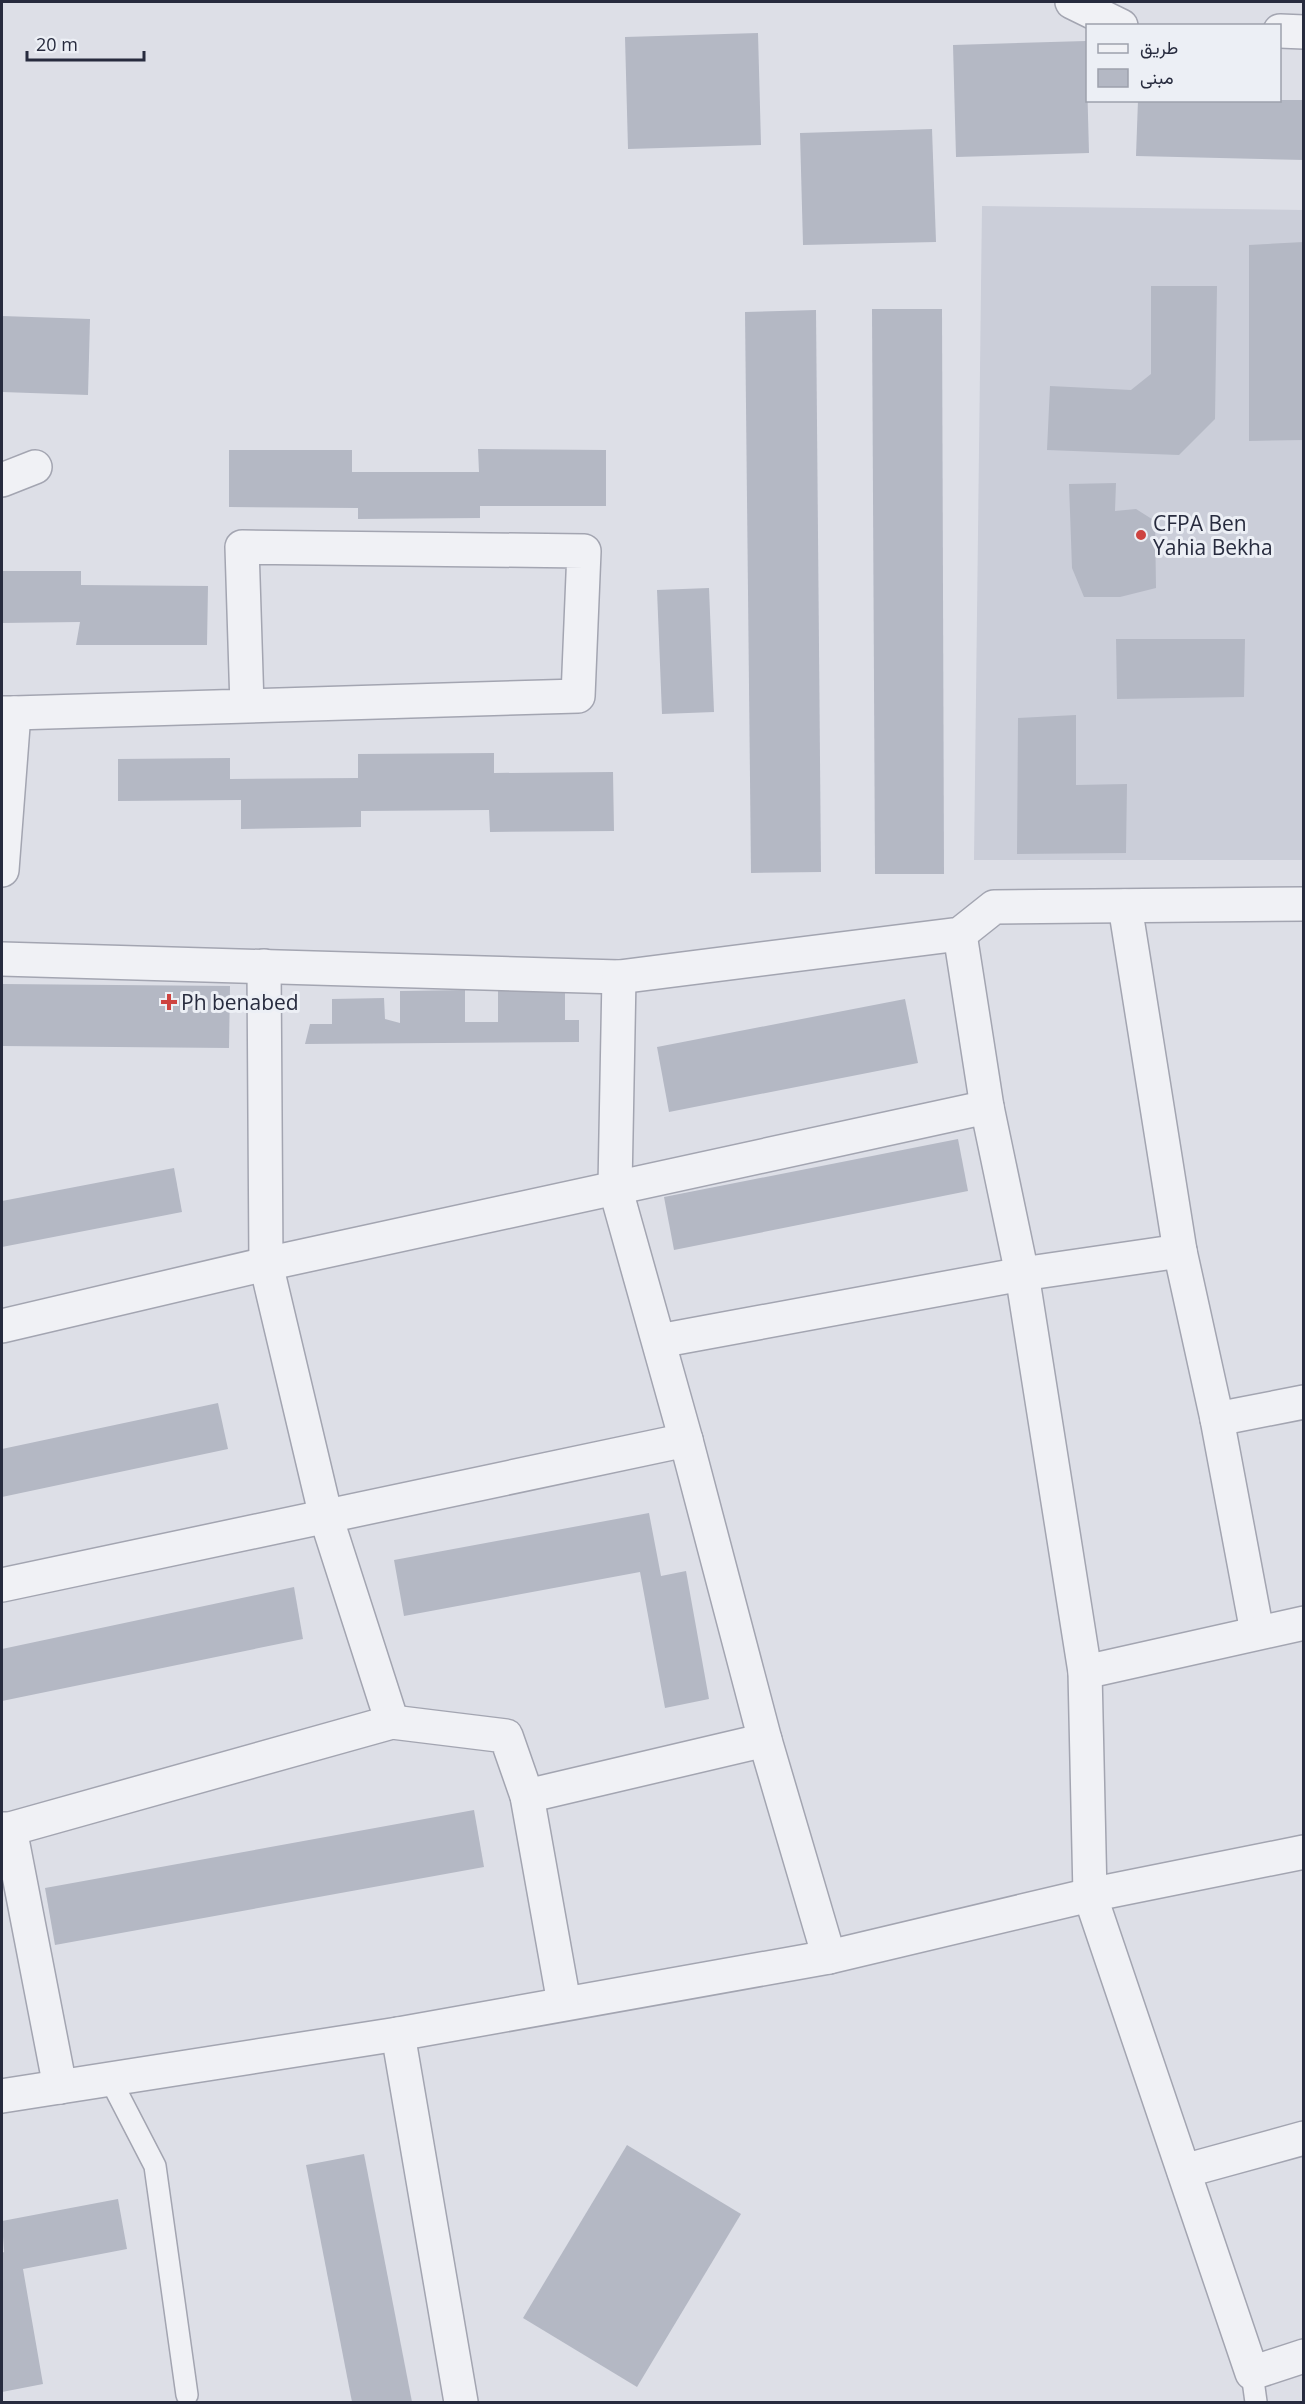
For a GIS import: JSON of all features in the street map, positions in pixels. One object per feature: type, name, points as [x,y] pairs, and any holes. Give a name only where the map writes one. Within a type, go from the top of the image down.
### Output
[{"type":"street","points":[[1072,2],[1117,24]]},
{"type":"street","points":[[1281,32],[1304,32]]},
{"type":"street","points":[[2,480],[35,467]]},
{"type":"street","points":[[2,870],[8,713],[247,706],[578,696],[584,551],[242,547],[247,706]]},
{"type":"street","points":[[2,959],[619,977],[960,934],[994,907],[1304,904]]},
{"type":"street","points":[[1125,906],[1180,1251],[1217,1419],[1257,1632]]},
{"type":"street","points":[[960,934],[987,1107],[1022,1275],[1084,1672],[1090,1895],[1184,2171],[1254,2388],[1304,2356]]},
{"type":"street","points":[[264,966],[266,1264],[326,1517],[392,1722]]},
{"type":"street","points":[[619,977],[615,1187],[686,1440],[765,1740],[829,1957]]},
{"type":"street","points":[[2,1326],[266,1264],[987,1107]]},
{"type":"street","points":[[659,1341],[1022,1275],[1180,1251]]},
{"type":"street","points":[[1217,1419],[1304,1402]]},
{"type":"street","points":[[2,1585],[686,1440]]},
{"type":"street","points":[[1084,1672],[1304,1623]]},
{"type":"street","points":[[60,2087],[6,1829],[392,1722],[506,1736],[527,1796],[564,2003]]},
{"type":"street","points":[[527,1796],[765,1740]]},
{"type":"street","points":[[2,2096],[398,2034],[829,1957],[1090,1895],[1304,1852]]},
{"type":"street","points":[[398,2034],[461,2403]]},
{"type":"street","points":[[1184,2171],[1304,2138]]},
{"type":"lane","points":[[110,2079],[155,2166],[187,2395]]},
{"type":"shaded area","name":"CFPA Ben Yahia Bekha","points":[[982,206],[1303,210],[1303,860],[974,860]]},
{"type":"building","points":[[758,33],[761,145],[628,149],[625,37]]},
{"type":"building","points":[[1086,41],[1089,153],[956,157],[953,45]]},
{"type":"building","points":[[1304,100],[1304,160],[1136,156],[1138,102]]},
{"type":"building","points":[[932,129],[936,242],[803,245],[800,133]]},
{"type":"building","points":[[1304,242],[1304,440],[1249,441],[1249,245]]},
{"type":"building","points":[[1151,286],[1217,286],[1215,419],[1179,455],[1047,450],[1050,386],[1131,390],[1151,374]]},
{"type":"building","points":[[872,309],[942,309],[944,874],[875,874]]},
{"type":"building","points":[[816,310],[821,872],[751,873],[745,312]]},
{"type":"building","points":[[2,316],[90,319],[88,395],[2,392]]},
{"type":"building","points":[[478,449],[606,450],[606,506],[480,506],[480,518],[358,519],[358,508],[229,507],[229,450],[352,450],[352,472],[479,472]]},
{"type":"building","points":[[1116,483],[1115,511],[1136,509],[1155,521],[1156,588],[1120,597],[1084,597],[1072,568],[1069,484]]},
{"type":"building","points":[[2,571],[81,571],[81,585],[208,586],[207,645],[76,645],[80,622],[2,623]]},
{"type":"building","points":[[709,588],[714,712],[662,714],[657,590]]},
{"type":"building","points":[[1116,639],[1245,639],[1244,697],[1117,699]]},
{"type":"building","points":[[1076,715],[1076,785],[1127,784],[1126,853],[1017,854],[1018,718]]},
{"type":"building","points":[[494,753],[494,773],[613,772],[614,831],[490,832],[489,810],[361,811],[361,827],[241,829],[241,800],[118,801],[118,759],[230,758],[230,779],[358,778],[358,754]]},
{"type":"building","points":[[2,984],[230,986],[229,1048],[2,1046]]},
{"type":"building","points":[[465,990],[465,1022],[498,1022],[498,990],[565,990],[565,1020],[579,1020],[579,1042],[305,1044],[310,1024],[332,1024],[332,999],[384,998],[385,1019],[400,1023],[400,991]]},
{"type":"building","points":[[905,999],[918,1063],[669,1112],[657,1047]]},
{"type":"building","points":[[958,1139],[968,1191],[674,1250],[664,1197]]},
{"type":"building","points":[[174,1168],[182,1212],[2,1247],[2,1201]]},
{"type":"building","points":[[218,1403],[228,1449],[2,1497],[2,1449]]},
{"type":"building","points":[[649,1513],[661,1576],[686,1571],[709,1699],[665,1708],[640,1572],[404,1616],[394,1560]]},
{"type":"building","points":[[294,1587],[303,1639],[2,1701],[2,1649]]},
{"type":"building","points":[[474,1810],[484,1867],[55,1945],[45,1888]]},
{"type":"building","points":[[627,2145],[741,2214],[637,2387],[523,2318]]},
{"type":"building","points":[[364,2154],[412,2402],[352,2402],[306,2165]]},
{"type":"building","points":[[118,2199],[127,2249],[23,2269],[43,2384],[2,2392],[2,2253],[4,2252],[2,2221]]},
{"type":"place","name":"CFPA Ben Yahia Bekha","points":[[1141,535]]},
{"type":"place","name":"Ph benabed","points":[[169,1002]]}]
